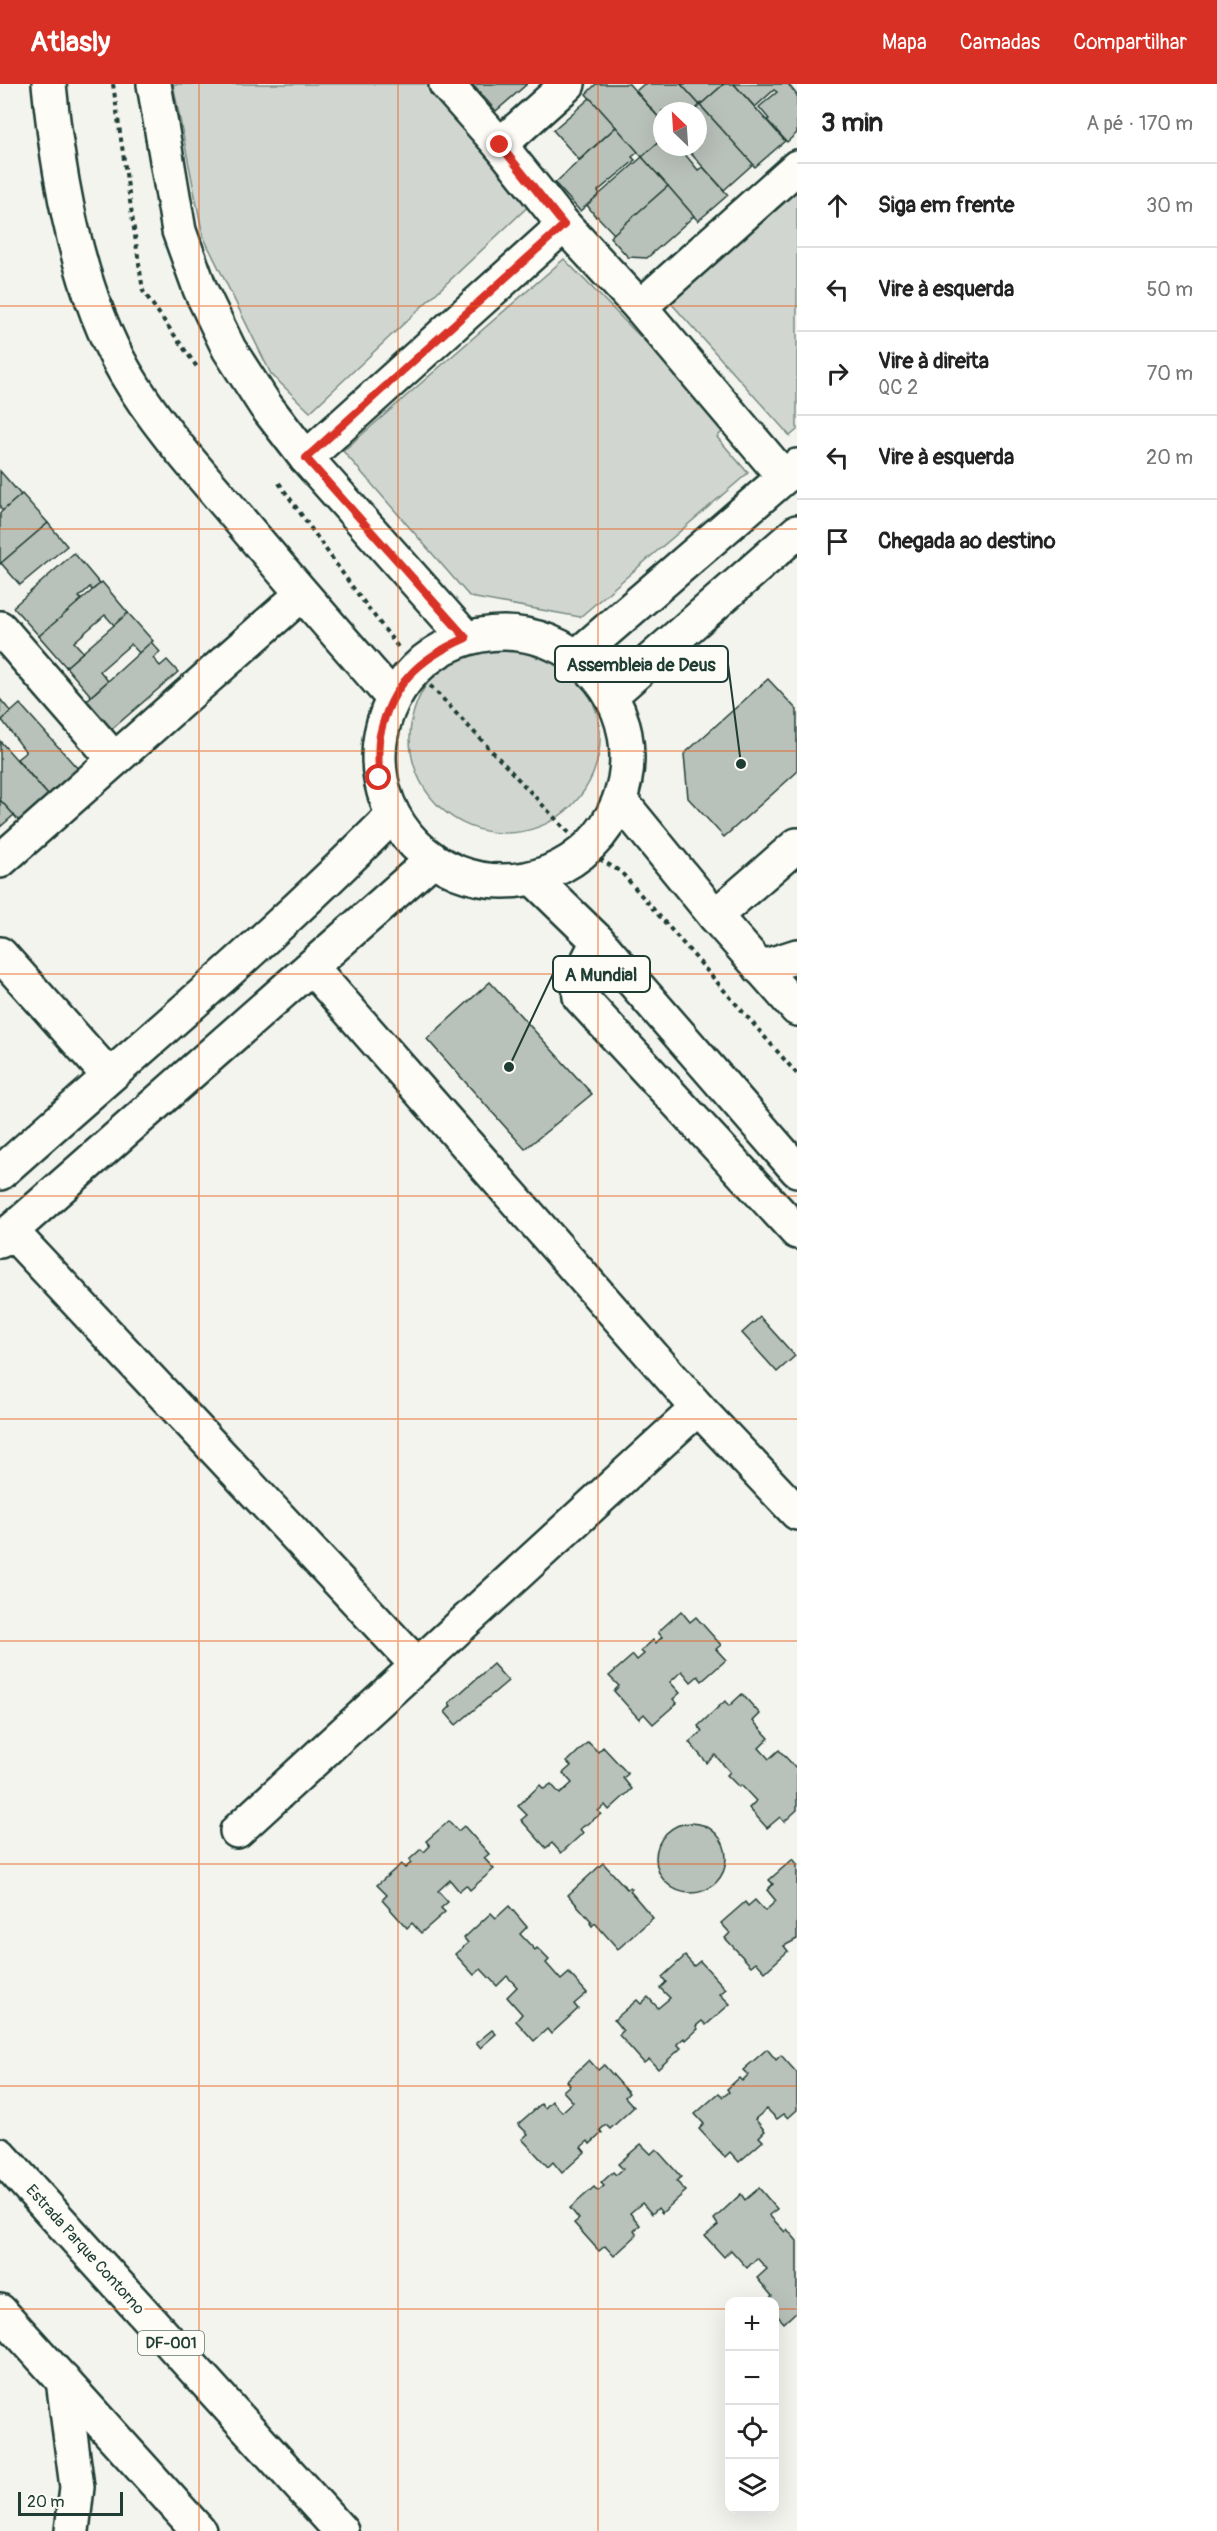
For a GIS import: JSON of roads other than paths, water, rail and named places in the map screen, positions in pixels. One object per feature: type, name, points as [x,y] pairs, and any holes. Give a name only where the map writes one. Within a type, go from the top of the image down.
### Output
[{"type":"main road","points":[[49,84],[65,197],[99,317],[125,372],[168,435],[393,698]]},
{"type":"main road","points":[[154,84],[179,231],[200,289],[229,349],[265,405],[306,458],[466,638]]},
{"type":"main road","points":[[446,84],[500,145],[564,225],[791,471],[577,656]]},
{"type":"main road","points":[[500,145],[568,84]]},
{"type":"main road","points":[[640,307],[797,167]]},
{"type":"main road","points":[[306,458],[564,225]]},
{"type":"main road","points":[[612,695],[797,532]]},
{"type":"main road","points":[[0,861],[302,594]]},
{"type":"main road","points":[[0,628],[114,759]]},
{"type":"main road","points":[[504,633],[542,638],[577,656],[596,673],[612,695],[625,728],[627,764],[620,800],[599,836],[585,850],[560,867],[533,878],[498,882],[464,876],[432,860],[410,841],[392,816],[379,778],[379,736],[393,698],[414,669],[438,650],[466,638],[504,633]]},
{"type":"main road","points":[[620,800],[715,916],[797,1009]]},
{"type":"main road","points":[[0,1173],[322,887],[392,816]]},
{"type":"main road","points":[[715,916],[797,845]]},
{"type":"main road","points":[[417,1665],[6,1235],[432,860]]},
{"type":"main road","points":[[533,878],[598,941],[797,1170]]},
{"type":"main road","points":[[598,941],[581,974],[578,986],[580,997],[797,1232]]},
{"type":"main road","points":[[0,954],[109,1076]]},
{"type":"main road","points":[[760,968],[797,956]]},
{"type":"main road","points":[[312,968],[698,1408],[797,1513]]},
{"type":"main road","points":[[237,1831],[698,1408]]},
{"type":"main road","name":"Estrada Parque Contorno","points":[[0,2155],[341,2531]]},
{"type":"main road","points":[[0,2311],[199,2531]]},
{"type":"main road","points":[[63,2380],[77,2487],[72,2531]]},
{"type":"place","name":"Assembleia de Deus","points":[[741,764]]},
{"type":"place","name":"A Mundial","points":[[509,1067]]}]
